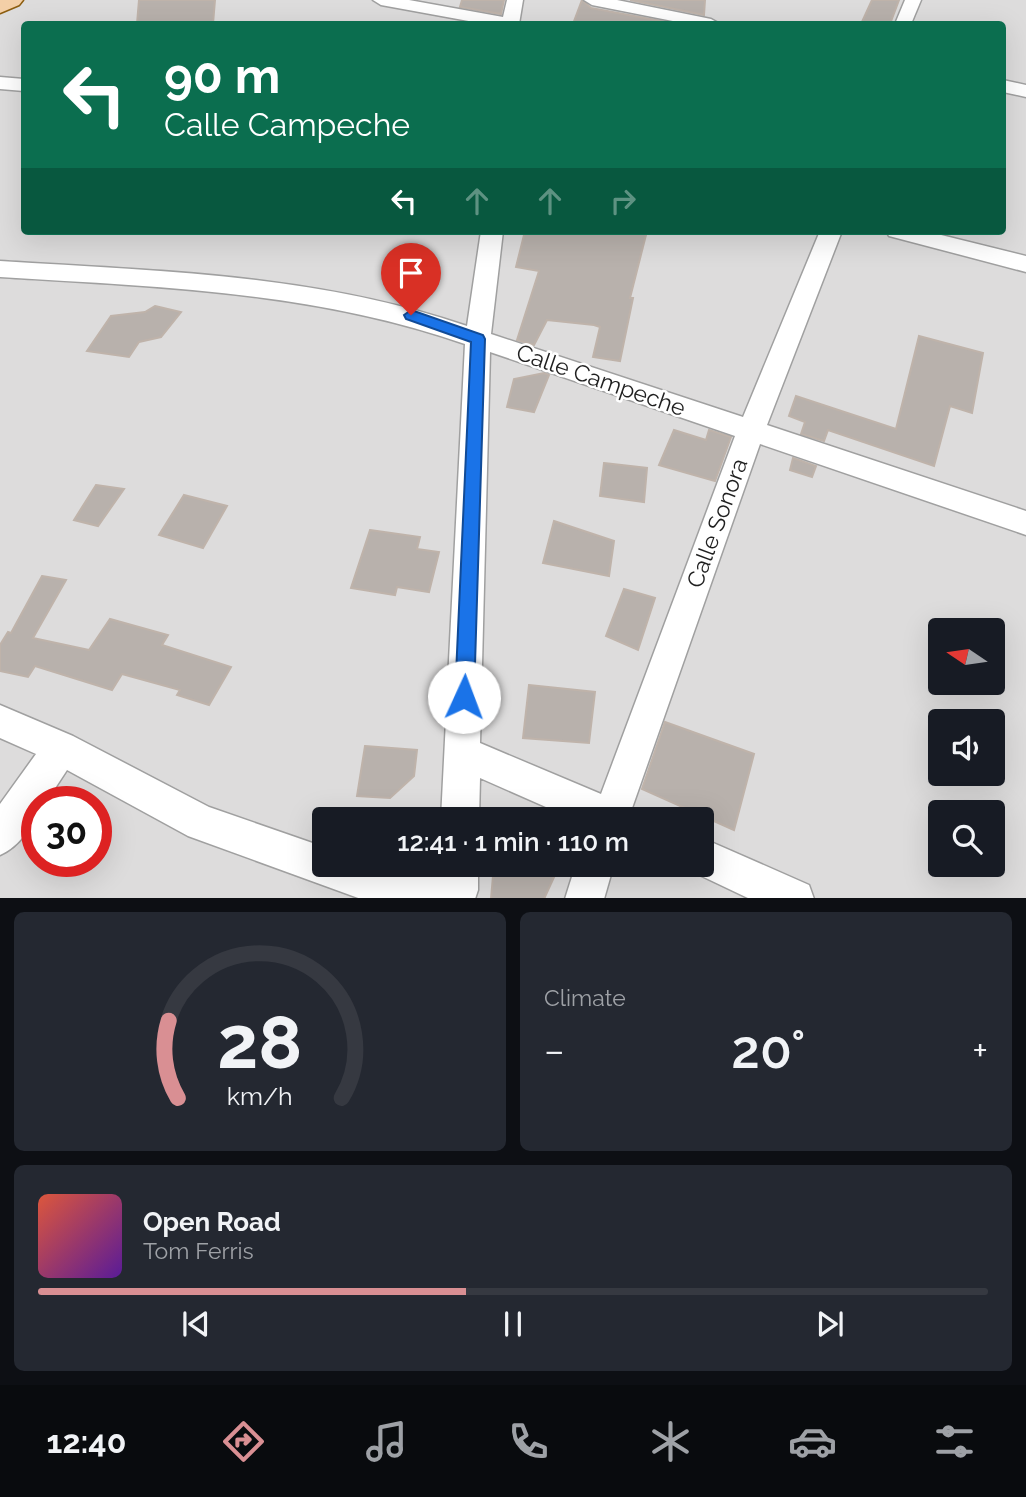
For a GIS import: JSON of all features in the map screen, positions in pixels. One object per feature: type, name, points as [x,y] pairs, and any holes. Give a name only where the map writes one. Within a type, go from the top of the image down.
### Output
[{"type":"main road","points":[[0,6],[11,0]]},
{"type":"street","points":[[380,0],[495,21]]},
{"type":"street","points":[[512,21],[515,0]]},
{"type":"street","points":[[592,0],[616,2],[698,21]]},
{"type":"street","points":[[904,21],[913,0]]},
{"type":"street","points":[[0,83],[21,85]]},
{"type":"street","points":[[1006,87],[1026,91]]},
{"type":"street","points":[[460,807],[478,339],[491,235]]},
{"type":"street","name":"Calle Sonora","points":[[616,807],[751,430],[829,235]]},
{"type":"street","points":[[913,235],[1026,264]]},
{"type":"street","name":"Calle Campeche","points":[[0,269],[250,284],[346,299],[432,320],[478,339],[1026,523]]},
{"type":"street","points":[[0,721],[61,748],[213,828],[312,862]]},
{"type":"street","points":[[0,836],[61,748]]},
{"type":"street","points":[[462,753],[587,807]]},
{"type":"street","points":[[714,862],[795,898]]},
{"type":"street","points":[[354,877],[386,888],[459,877]]},
{"type":"street","points":[[584,898],[591,877]]},
{"type":"shaded area","points":[[0,0],[1026,0],[1026,898],[0,898]]},
{"type":"building","points":[[139,0],[215,0],[213,21],[137,21]]},
{"type":"building","points":[[462,0],[504,0],[501,14],[460,7]]},
{"type":"building","points":[[582,0],[591,8],[661,21],[574,21]]},
{"type":"building","points":[[630,0],[705,0],[704,15]]},
{"type":"building","points":[[872,0],[899,0],[891,21],[862,21]]},
{"type":"building","points":[[524,235],[646,235],[630,298],[633,298],[620,361],[593,357],[600,327],[594,325],[547,320],[534,345],[517,340],[539,271],[516,267]]},
{"type":"building","points":[[155,306],[181,312],[161,337],[139,342],[129,357],[87,351],[111,316],[145,312]]},
{"type":"building","points":[[919,336],[983,353],[972,413],[950,406],[934,466],[828,430],[824,441],[801,434],[805,422],[789,416],[796,396],[896,429]]},
{"type":"building","points":[[544,373],[549,375],[534,412],[507,407],[514,379]]},
{"type":"building","points":[[674,430],[706,440],[709,430],[731,437],[715,481],[659,465]]},
{"type":"building","points":[[793,458],[816,466],[812,477],[790,470]]},
{"type":"building","points":[[604,463],[647,468],[644,502],[600,496]]},
{"type":"building","points":[[96,485],[124,489],[98,526],[74,520]]},
{"type":"building","points":[[184,495],[227,506],[203,548],[159,535]]},
{"type":"building","points":[[554,521],[614,541],[609,576],[543,563]]},
{"type":"building","points":[[370,530],[420,537],[417,549],[439,552],[429,592],[397,587],[395,595],[351,588]]},
{"type":"building","points":[[42,576],[66,580],[33,638],[89,650],[110,619],[168,635],[162,645],[231,667],[209,705],[177,695],[180,690],[122,674],[112,690],[35,666],[28,677],[0,671],[0,645],[8,632],[11,633]]},
{"type":"building","points":[[624,589],[655,598],[638,650],[606,636]]},
{"type":"building","points":[[529,685],[595,692],[589,743],[523,738]]},
{"type":"building","points":[[665,722],[754,754],[734,830],[714,821],[714,807],[682,807],[642,789]]},
{"type":"building","points":[[365,746],[417,750],[414,776],[390,798],[357,796]]},
{"type":"building","points":[[493,877],[554,877],[544,898],[491,898]]},
{"type":"route","points":[[411,315],[432,320],[478,339],[464,697]]}]
